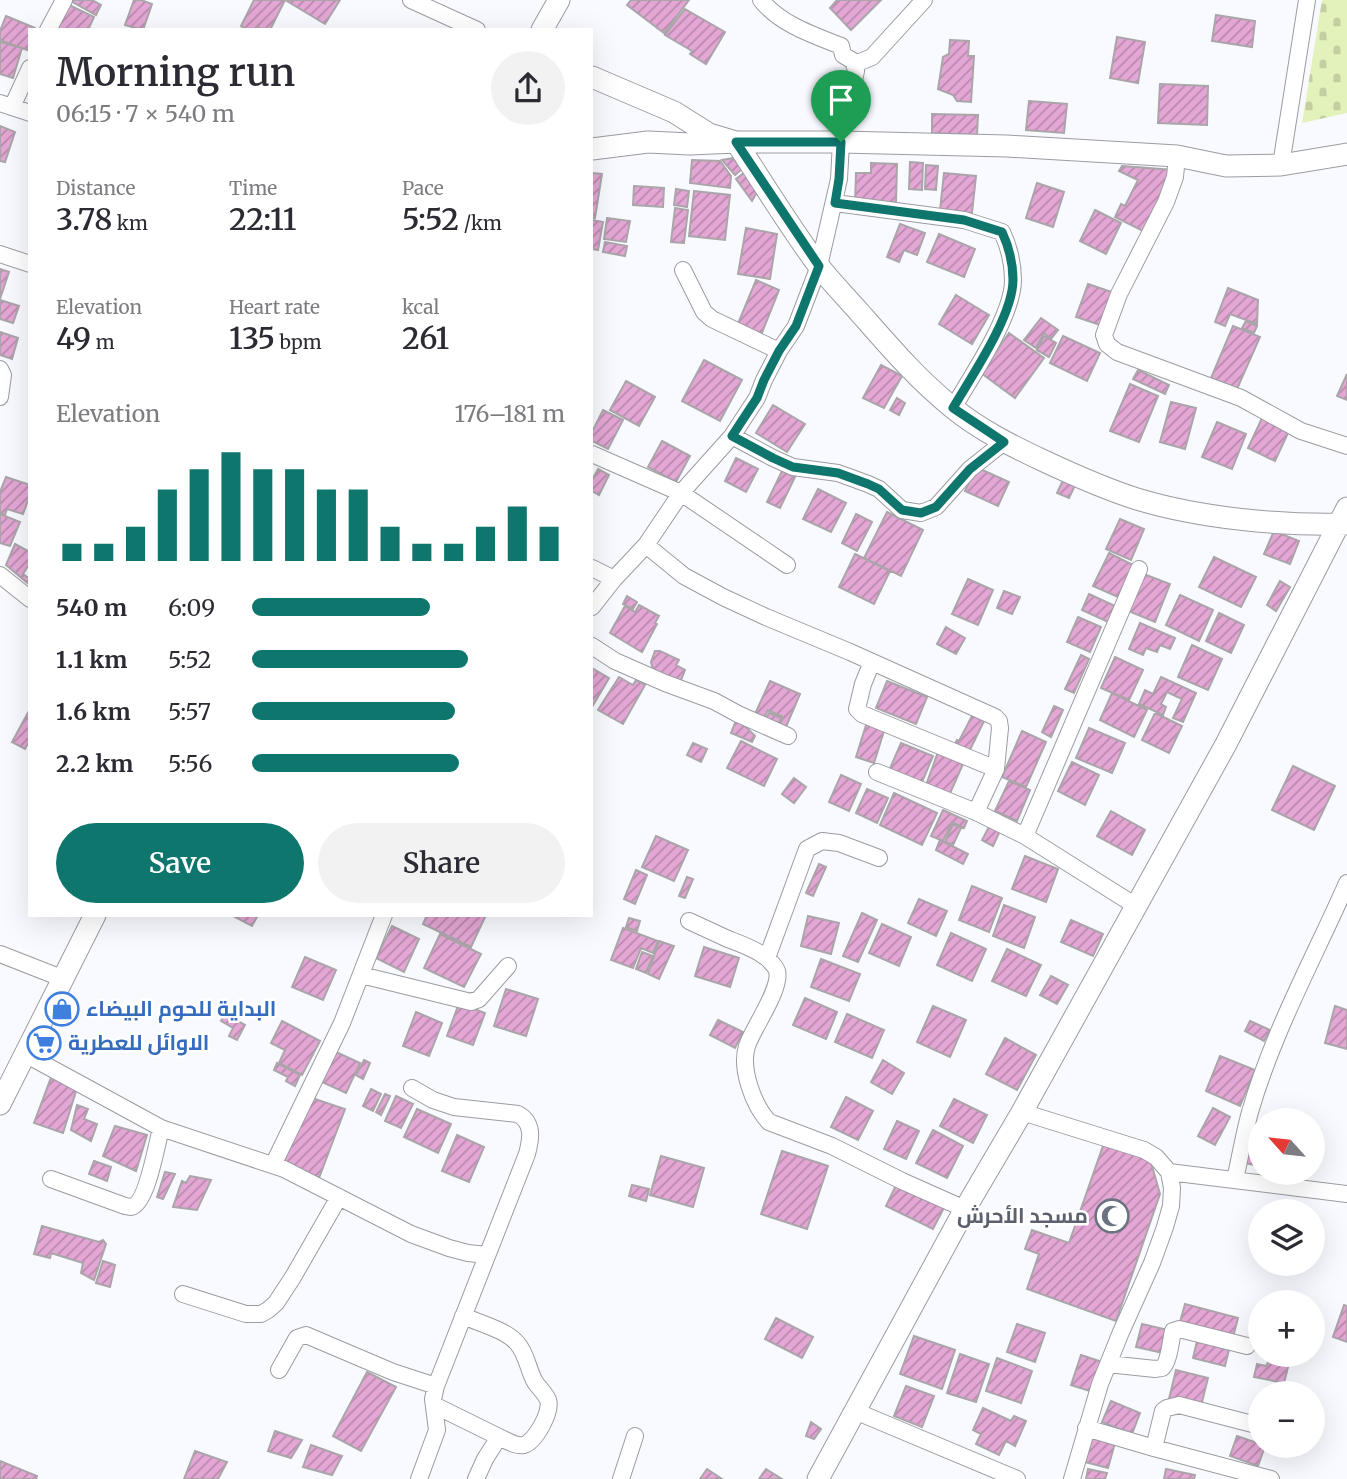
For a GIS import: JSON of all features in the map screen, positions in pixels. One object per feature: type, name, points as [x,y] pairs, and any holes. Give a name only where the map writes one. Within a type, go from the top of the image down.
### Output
[{"type":"street","points":[[49,28],[64,0]]},
{"type":"street","points":[[411,0],[473,28]]},
{"type":"street","points":[[543,28],[559,0]]},
{"type":"street","points":[[593,606],[646,545],[681,492],[732,436],[757,398],[779,351],[796,326],[819,266],[835,203],[841,142],[855,81],[855,64],[843,55],[841,46],[770,12],[761,0]]},
{"type":"street","points":[[855,64],[872,57],[923,0]]},
{"type":"street","points":[[1281,165],[1307,0]]},
{"type":"street","points":[[28,71],[6,105],[28,112]]},
{"type":"street","points":[[593,77],[674,112],[709,134],[736,142],[819,266],[888,345],[953,408],[1004,442],[1069,473],[1161,505],[1197,513],[1290,523],[1344,519]]},
{"type":"street","points":[[593,149],[648,142],[841,142],[1007,146],[1177,156],[1226,166],[1281,165],[1347,154]]},
{"type":"street","points":[[1177,156],[1175,177],[1166,202],[1119,294],[1104,335],[1107,344],[1117,352],[1241,398],[1301,431],[1347,446]]},
{"type":"street","points":[[835,203],[964,220],[1002,232],[1009,247],[1012,292],[988,349],[953,408]]},
{"type":"street","points":[[0,254],[28,263]]},
{"type":"street","points":[[683,270],[704,312],[712,319],[779,351]]},
{"type":"street","points":[[0,369],[3,376],[0,397]]},
{"type":"street","points":[[732,436],[793,467],[838,473],[868,484],[879,489],[902,510],[921,513],[936,507],[970,469],[1004,442]]},
{"type":"street","points":[[593,454],[681,492],[787,565]]},
{"type":"street","points":[[818,1479],[965,1209],[1022,1112],[1226,744],[1344,519]]},
{"type":"street","points":[[646,545],[684,576],[704,587],[766,617],[995,717],[1000,728],[996,769],[976,812]]},
{"type":"street","points":[[593,568],[614,579]]},
{"type":"street","points":[[1025,836],[1139,569]]},
{"type":"street","points":[[0,575],[28,597]]},
{"type":"street","points":[[593,647],[615,661],[714,701],[788,736]]},
{"type":"street","points":[[872,662],[857,709],[862,714],[996,769]]},
{"type":"street","points":[[877,772],[976,812],[1025,836],[1136,906]]},
{"type":"street","points":[[767,958],[807,849],[822,841],[831,842],[879,858]]},
{"type":"street","points":[[1235,1180],[1250,1111],[1263,1072],[1305,972],[1347,883]]},
{"type":"street","points":[[2,1094],[94,917]]},
{"type":"street","points":[[274,1165],[342,1024],[383,917]]},
{"type":"street","points":[[688,921],[744,945],[767,958],[777,969],[778,978],[770,1002],[746,1053],[746,1065],[755,1103],[769,1122],[832,1146],[965,1209]]},
{"type":"street","points":[[0,954],[64,978]]},
{"type":"street","points":[[361,975],[471,1002],[479,999],[508,966]]},
{"type":"street","points":[[25,1054],[161,1128],[274,1165],[436,1244],[468,1254],[487,1255]]},
{"type":"street","points":[[412,1088],[433,1100],[454,1107],[518,1114],[529,1125],[530,1131],[527,1154],[436,1386],[433,1399],[437,1430],[419,1479]]},
{"type":"street","points":[[1022,1112],[1144,1150],[1156,1157],[1169,1172],[1172,1188],[1171,1206],[1165,1227],[1108,1364],[1072,1479]]},
{"type":"street","points":[[51,1179],[125,1206],[135,1205],[147,1184],[161,1128]]},
{"type":"street","points":[[1169,1172],[1347,1194]]},
{"type":"street","points":[[183,1294],[246,1314],[261,1314],[268,1310],[276,1303],[293,1277],[340,1198]]},
{"type":"street","points":[[434,1405],[516,1445],[525,1445],[537,1436],[548,1409],[549,1401],[533,1378],[524,1353],[514,1340],[463,1316]]},
{"type":"street","points":[[1108,1364],[1161,1368],[1168,1357],[1173,1331],[1179,1329],[1247,1346]]},
{"type":"street","points":[[278,1370],[297,1338],[306,1335],[393,1373],[436,1386]]},
{"type":"street","points":[[1154,1448],[1163,1411],[1179,1405],[1248,1423]]},
{"type":"street","points":[[855,1411],[1017,1479]]},
{"type":"street","points":[[1086,1428],[1271,1479]]},
{"type":"street","points":[[621,1479],[635,1436]]},
{"type":"street","points":[[477,1479],[491,1446],[499,1437]]},
{"type":"green space","points":[[1322,0],[1347,0],[1347,113],[1302,123]]},
{"type":"building","points":[[69,0],[92,0],[101,5],[96,15]]},
{"type":"building","points":[[134,0],[152,4],[144,28],[125,25]]},
{"type":"building","points":[[254,0],[285,0],[271,28],[241,26]]},
{"type":"building","points":[[288,0],[340,0],[325,24]]},
{"type":"building","points":[[631,0],[689,0],[664,33],[627,5]]},
{"type":"building","points":[[837,0],[881,0],[851,30],[830,8]]},
{"type":"building","points":[[65,3],[94,17],[89,28],[56,28]]},
{"type":"building","points":[[685,9],[725,32],[706,64],[690,54],[692,51],[665,35]]},
{"type":"building","points":[[1216,15],[1255,21],[1252,47],[1212,41]]},
{"type":"building","points":[[6,16],[35,28],[28,28],[27,50],[0,40],[0,31]]},
{"type":"building","points":[[1117,37],[1145,42],[1138,83],[1110,78]]},
{"type":"building","points":[[950,40],[969,41],[968,56],[974,56],[971,102],[957,101],[953,95],[938,89],[943,57],[949,54]]},
{"type":"building","points":[[0,42],[22,48],[13,78],[0,74]]},
{"type":"building","points":[[1160,84],[1208,86],[1207,125],[1158,123]]},
{"type":"building","points":[[1029,101],[1067,104],[1064,133],[1026,130]]},
{"type":"building","points":[[932,114],[978,115],[977,135],[932,133]]},
{"type":"building","points":[[0,126],[15,132],[5,162],[0,161]]},
{"type":"building","points":[[733,158],[742,169],[735,175],[722,160]]},
{"type":"building","points":[[692,160],[720,161],[731,176],[730,188],[690,183]]},
{"type":"building","points":[[910,162],[923,163],[922,190],[909,189]]},
{"type":"building","points":[[871,163],[897,164],[896,202],[855,203],[856,173],[871,173]]},
{"type":"building","points":[[926,165],[938,166],[936,190],[925,189]]},
{"type":"building","points":[[1122,166],[1173,170],[1145,232],[1115,217],[1121,204],[1125,206],[1138,180],[1119,171]]},
{"type":"building","points":[[749,169],[761,185],[752,201],[736,179]]},
{"type":"building","points":[[593,173],[602,174],[593,218]]},
{"type":"building","points":[[944,173],[976,176],[972,213],[940,210]]},
{"type":"building","points":[[1037,183],[1064,192],[1053,227],[1026,218]]},
{"type":"building","points":[[634,186],[664,188],[663,207],[633,205]]},
{"type":"building","points":[[676,189],[689,191],[687,207],[674,205]]},
{"type":"building","points":[[694,191],[730,195],[725,240],[689,236]]},
{"type":"building","points":[[675,208],[688,210],[684,243],[671,242]]},
{"type":"building","points":[[1095,210],[1121,223],[1106,254],[1080,241]]},
{"type":"building","points":[[607,218],[630,221],[626,242],[604,239]]},
{"type":"building","points":[[593,220],[603,222],[598,250],[593,249]]},
{"type":"building","points":[[900,224],[925,233],[917,255],[904,250],[899,262],[887,257]]},
{"type":"building","points":[[746,228],[777,234],[770,279],[738,274]]},
{"type":"building","points":[[939,234],[975,249],[964,277],[927,262]]},
{"type":"building","points":[[605,242],[627,246],[625,256],[603,252]]},
{"type":"building","points":[[0,269],[9,272],[0,299]]},
{"type":"building","points":[[756,280],[779,290],[761,335],[737,326]]},
{"type":"building","points":[[1088,284],[1112,292],[1100,325],[1076,317]]},
{"type":"building","points":[[1228,288],[1258,300],[1257,324],[1230,314],[1225,326],[1215,322]]},
{"type":"building","points":[[956,295],[989,315],[972,344],[939,324]]},
{"type":"building","points":[[0,300],[19,306],[13,323],[0,319]]},
{"type":"building","points":[[1041,318],[1058,330],[1051,339],[1044,333],[1036,348],[1024,340]]},
{"type":"building","points":[[1246,321],[1257,326],[1254,333],[1242,328]]},
{"type":"building","points":[[1233,326],[1260,337],[1237,389],[1211,378]]},
{"type":"building","points":[[0,332],[18,338],[12,359],[0,355]]},
{"type":"building","points":[[1009,333],[1044,358],[1015,398],[981,373]]},
{"type":"building","points":[[1044,336],[1056,343],[1049,357],[1037,350]]},
{"type":"building","points":[[1063,336],[1100,353],[1087,381],[1050,363]]},
{"type":"building","points":[[704,360],[742,380],[720,421],[682,401]]},
{"type":"building","points":[[881,365],[902,376],[884,408],[863,398]]},
{"type":"building","points":[[1138,370],[1169,385],[1165,394],[1133,379]]},
{"type":"building","points":[[1347,374],[1347,400],[1337,396]]},
{"type":"building","points":[[626,381],[655,397],[639,426],[610,410]]},
{"type":"building","points":[[1130,384],[1158,396],[1139,442],[1110,431]]},
{"type":"building","points":[[897,398],[905,403],[899,415],[890,410]]},
{"type":"building","points":[[1171,402],[1196,408],[1185,449],[1160,442]]},
{"type":"building","points":[[773,405],[805,424],[787,452],[756,433]]},
{"type":"building","points":[[603,410],[623,420],[608,449],[593,442],[593,430]]},
{"type":"building","points":[[1262,418],[1289,431],[1275,461],[1248,448]]},
{"type":"building","points":[[1217,422],[1246,434],[1232,469],[1202,457]]},
{"type":"building","points":[[662,441],[690,456],[676,482],[648,467]]},
{"type":"building","points":[[736,458],[758,469],[746,492],[725,481]]},
{"type":"building","points":[[976,467],[1009,482],[998,506],[965,491]]},
{"type":"building","points":[[598,469],[609,475],[599,495],[593,492],[593,478]]},
{"type":"building","points":[[782,471],[795,477],[780,508],[767,502]]},
{"type":"building","points":[[1066,474],[1078,479],[1069,498],[1057,493]]},
{"type":"building","points":[[6,477],[28,484],[28,500],[23,514],[7,509],[5,515],[0,513],[0,492]]},
{"type":"building","points":[[818,489],[846,503],[831,532],[803,519]]},
{"type":"building","points":[[887,512],[923,530],[901,576],[864,558]]},
{"type":"building","points":[[0,514],[20,522],[10,546],[0,543]]},
{"type":"building","points":[[856,514],[872,522],[857,551],[842,543]]},
{"type":"building","points":[[1120,519],[1144,529],[1131,560],[1106,549]]},
{"type":"building","points":[[1274,531],[1299,541],[1290,564],[1264,554]]},
{"type":"building","points":[[15,544],[28,551],[28,566],[23,574],[28,578],[28,583],[6,565]]},
{"type":"building","points":[[1109,553],[1133,565],[1118,597],[1093,586]]},
{"type":"building","points":[[855,554],[890,571],[874,604],[839,587]]},
{"type":"building","points":[[1214,557],[1256,577],[1241,607],[1199,587]]},
{"type":"building","points":[[1141,573],[1170,584],[1155,622],[1126,610]]},
{"type":"building","points":[[968,579],[993,590],[978,625],[952,614]]},
{"type":"building","points":[[1280,581],[1290,587],[1276,611],[1267,605]]},
{"type":"building","points":[[1004,591],[1020,597],[1012,614],[997,608]]},
{"type":"building","points":[[1089,594],[1115,606],[1108,622],[1082,610]]},
{"type":"building","points":[[1180,595],[1213,610],[1199,641],[1166,625]]},
{"type":"building","points":[[627,596],[637,602],[633,609],[623,604]]},
{"type":"building","points":[[639,605],[659,616],[642,652],[610,633],[625,606],[635,612]]},
{"type":"building","points":[[1219,613],[1244,625],[1231,653],[1206,641]]},
{"type":"building","points":[[1078,617],[1101,627],[1090,652],[1067,642]]},
{"type":"building","points":[[1140,623],[1175,638],[1170,649],[1160,645],[1157,652],[1146,648],[1143,655],[1129,649]]},
{"type":"building","points":[[946,627],[965,638],[956,654],[937,644]]},
{"type":"building","points":[[1192,645],[1222,659],[1208,690],[1178,677]]},
{"type":"building","points":[[655,651],[679,660],[676,665],[685,670],[680,683],[653,670],[651,662]]},
{"type":"building","points":[[1081,655],[1089,659],[1074,693],[1065,689]]},
{"type":"building","points":[[1115,657],[1143,670],[1129,700],[1101,688]]},
{"type":"building","points":[[593,669],[609,678],[593,705]]},
{"type":"building","points":[[619,677],[633,685],[636,680],[645,685],[623,724],[598,710]]},
{"type":"building","points":[[1161,677],[1196,693],[1183,722],[1173,718],[1182,699],[1167,692],[1161,704],[1166,707],[1163,715],[1139,704],[1145,690],[1153,694]]},
{"type":"building","points":[[770,681],[800,694],[786,727],[780,725],[783,717],[768,710],[764,718],[755,714]]},
{"type":"building","points":[[887,681],[927,697],[916,724],[876,708]]},
{"type":"building","points":[[1112,693],[1147,710],[1134,737],[1100,720]]},
{"type":"building","points":[[1054,706],[1063,710],[1051,737],[1042,732]]},
{"type":"building","points":[[28,713],[28,744],[25,749],[12,742]]},
{"type":"building","points":[[769,713],[781,718],[779,724],[766,719]]},
{"type":"building","points":[[1155,713],[1182,726],[1169,753],[1142,740]]},
{"type":"building","points":[[973,714],[985,719],[967,756],[952,749]]},
{"type":"building","points":[[737,718],[755,736],[752,742],[731,733]]},
{"type":"building","points":[[867,722],[885,728],[874,763],[856,757]]},
{"type":"building","points":[[1089,728],[1125,743],[1112,773],[1076,758]]},
{"type":"building","points":[[1022,731],[1046,742],[1026,787],[1002,777]]},
{"type":"building","points":[[741,741],[777,759],[764,786],[727,768]]},
{"type":"building","points":[[693,743],[707,749],[701,762],[687,755]]},
{"type":"building","points":[[901,743],[933,756],[920,787],[888,773]]},
{"type":"building","points":[[938,752],[963,764],[948,798],[925,788]]},
{"type":"building","points":[[1072,762],[1099,775],[1085,805],[1058,791]]},
{"type":"building","points":[[1293,766],[1335,786],[1314,830],[1272,810]]},
{"type":"building","points":[[841,775],[861,784],[849,811],[829,802]]},
{"type":"building","points":[[794,778],[806,787],[794,803],[782,794]]},
{"type":"building","points":[[1009,781],[1030,790],[1017,821],[995,811]]},
{"type":"building","points":[[867,789],[888,798],[877,823],[856,813]]},
{"type":"building","points":[[894,793],[937,813],[922,845],[880,825]]},
{"type":"building","points":[[943,810],[967,821],[964,828],[952,822],[943,841],[931,836]]},
{"type":"building","points":[[1111,811],[1145,830],[1132,855],[1097,836]]},
{"type":"building","points":[[953,824],[961,828],[953,845],[945,842]]},
{"type":"building","points":[[990,825],[1000,831],[993,846],[982,840]]},
{"type":"building","points":[[656,836],[688,850],[674,881],[642,867]]},
{"type":"building","points":[[940,840],[968,854],[963,864],[936,850]]},
{"type":"building","points":[[1025,856],[1058,869],[1046,902],[1012,889]]},
{"type":"building","points":[[819,864],[826,867],[813,896],[806,893]]},
{"type":"building","points":[[636,870],[647,875],[635,904],[624,899]]},
{"type":"building","points":[[687,877],[693,879],[685,898],[679,896]]},
{"type":"building","points":[[972,886],[1002,898],[989,932],[959,920]]},
{"type":"building","points":[[919,899],[947,911],[936,936],[908,923]]},
{"type":"building","points":[[1004,905],[1035,917],[1024,948],[993,936]]},
{"type":"building","points":[[862,913],[877,920],[858,962],[843,956]]},
{"type":"building","points":[[808,916],[839,923],[831,954],[801,946]]},
{"type":"building","points":[[235,917],[257,917],[252,926]]},
{"type":"building","points":[[426,917],[485,917],[471,947],[423,924]]},
{"type":"building","points":[[629,918],[640,921],[637,931],[626,927]]},
{"type":"building","points":[[1071,920],[1103,934],[1093,956],[1061,942]]},
{"type":"building","points":[[882,924],[911,937],[899,966],[869,953]]},
{"type":"building","points":[[392,926],[419,939],[404,972],[376,958]]},
{"type":"building","points":[[623,928],[658,941],[653,953],[641,948],[633,968],[611,960]]},
{"type":"building","points":[[951,933],[986,949],[972,981],[937,965]]},
{"type":"building","points":[[440,934],[481,954],[464,987],[424,968]]},
{"type":"building","points":[[659,941],[674,946],[659,979],[648,974]]},
{"type":"building","points":[[704,947],[739,958],[730,987],[695,976]]},
{"type":"building","points":[[1007,949],[1041,965],[1026,996],[992,981]]},
{"type":"building","points":[[642,952],[653,956],[646,973],[636,969]]},
{"type":"building","points":[[305,957],[336,970],[323,1000],[292,987]]},
{"type":"building","points":[[821,959],[860,974],[849,1001],[811,987]]},
{"type":"building","points":[[1051,976],[1068,985],[1057,1004],[1040,995]]},
{"type":"building","points":[[506,989],[538,999],[526,1036],[494,1026]]},
{"type":"building","points":[[805,998],[837,1012],[826,1039],[793,1025]]},
{"type":"building","points":[[459,1003],[485,1013],[473,1045],[447,1036]]},
{"type":"building","points":[[933,1006],[966,1020],[950,1057],[917,1042]]},
{"type":"building","points":[[1335,1006],[1347,1010],[1347,1049],[1325,1043]]},
{"type":"building","points":[[416,1012],[442,1023],[429,1056],[403,1046]]},
{"type":"building","points":[[225,1014],[245,1025],[237,1040],[229,1036],[233,1028],[221,1021]]},
{"type":"building","points":[[847,1014],[884,1030],[872,1058],[835,1042]]},
{"type":"building","points":[[718,1020],[743,1032],[735,1048],[710,1035]]},
{"type":"building","points":[[282,1021],[320,1041],[302,1075],[279,1063],[285,1050],[271,1043]]},
{"type":"building","points":[[1250,1021],[1270,1030],[1264,1041],[1245,1031]]},
{"type":"building","points":[[1005,1038],[1036,1055],[1017,1090],[986,1074]]},
{"type":"building","points":[[336,1052],[360,1063],[346,1093],[322,1082]]},
{"type":"building","points":[[1220,1056],[1255,1070],[1240,1106],[1206,1091]]},
{"type":"building","points":[[364,1060],[370,1063],[363,1079],[356,1075]]},
{"type":"building","points":[[883,1060],[904,1073],[892,1094],[871,1082]]},
{"type":"building","points":[[277,1063],[300,1075],[295,1086],[286,1081],[288,1077],[274,1070]]},
{"type":"building","points":[[52,1075],[77,1088],[63,1133],[34,1123]]},
{"type":"building","points":[[371,1089],[381,1094],[373,1111],[363,1106]]},
{"type":"building","points":[[385,1094],[390,1096],[381,1115],[376,1112]]},
{"type":"building","points":[[396,1096],[413,1104],[401,1128],[385,1121]]},
{"type":"building","points":[[846,1097],[873,1111],[858,1140],[831,1127]]},
{"type":"building","points":[[312,1098],[345,1109],[319,1178],[280,1161]]},
{"type":"building","points":[[954,1099],[987,1115],[973,1143],[940,1126]]},
{"type":"building","points":[[77,1105],[88,1109],[84,1119],[97,1124],[91,1141],[71,1130]]},
{"type":"building","points":[[1213,1108],[1230,1117],[1215,1145],[1198,1136]]},
{"type":"building","points":[[417,1109],[451,1124],[438,1153],[404,1137]]},
{"type":"building","points":[[897,1121],[919,1131],[906,1159],[884,1149]]},
{"type":"building","points":[[115,1126],[147,1135],[136,1171],[103,1156]]},
{"type":"building","points":[[933,1130],[963,1146],[947,1178],[916,1163]]},
{"type":"building","points":[[457,1135],[484,1147],[469,1182],[442,1171]]},
{"type":"building","points":[[1248,1141],[1248,1164],[1244,1163]]},
{"type":"building","points":[[1104,1143],[1150,1159],[1160,1194],[1116,1321],[1027,1289],[1039,1254],[1025,1249],[1032,1230],[1069,1243]]},
{"type":"building","points":[[782,1151],[828,1166],[807,1229],[761,1214]]},
{"type":"building","points":[[661,1156],[704,1168],[693,1207],[650,1195]]},
{"type":"building","points":[[94,1161],[111,1167],[107,1181],[89,1174]]},
{"type":"building","points":[[165,1172],[175,1174],[163,1199],[157,1197]]},
{"type":"building","points":[[190,1176],[211,1180],[197,1210],[173,1207],[182,1181],[186,1183]]},
{"type":"building","points":[[898,1181],[946,1204],[933,1229],[886,1206]]},
{"type":"building","points":[[632,1185],[649,1189],[646,1201],[629,1196]]},
{"type":"building","points":[[42,1226],[99,1242],[103,1240],[106,1244],[94,1280],[81,1273],[83,1263],[51,1253],[50,1258],[34,1254]]},
{"type":"building","points":[[103,1261],[115,1265],[110,1287],[96,1283]]},
{"type":"building","points":[[1185,1304],[1238,1318],[1233,1337],[1180,1322]]},
{"type":"building","points":[[1344,1305],[1347,1306],[1347,1342],[1333,1337]]},
{"type":"building","points":[[776,1318],[813,1337],[802,1358],[765,1339]]},
{"type":"building","points":[[1017,1324],[1045,1333],[1035,1362],[1007,1352]]},
{"type":"building","points":[[1142,1324],[1168,1330],[1163,1353],[1136,1347]]},
{"type":"building","points":[[914,1336],[955,1350],[942,1389],[900,1374]]},
{"type":"building","points":[[1197,1341],[1229,1350],[1225,1366],[1193,1358]]},
{"type":"building","points":[[960,1354],[989,1364],[976,1402],[947,1393]]},
{"type":"building","points":[[1081,1355],[1102,1362],[1093,1392],[1071,1385]]},
{"type":"building","points":[[997,1358],[1032,1371],[1021,1403],[986,1391]]},
{"type":"building","points":[[1256,1367],[1288,1367],[1284,1381],[1254,1377]]},
{"type":"building","points":[[1176,1370],[1208,1378],[1201,1406],[1169,1399]]},
{"type":"building","points":[[367,1372],[396,1387],[361,1451],[333,1436]]},
{"type":"building","points":[[906,1386],[934,1396],[922,1427],[894,1416]]},
{"type":"building","points":[[1111,1401],[1140,1413],[1132,1434],[1102,1422]]},
{"type":"building","points":[[983,1408],[1011,1421],[1014,1416],[1026,1421],[1015,1446],[1006,1441],[999,1455],[976,1444],[981,1434],[973,1430]]},
{"type":"building","points":[[811,1422],[821,1429],[814,1439],[806,1436]]},
{"type":"building","points":[[275,1431],[302,1440],[291,1458],[268,1451]]},
{"type":"building","points":[[1093,1436],[1115,1443],[1108,1468],[1085,1462]]},
{"type":"building","points":[[1237,1436],[1248,1440],[1248,1458],[1261,1458],[1258,1466],[1230,1456]]},
{"type":"building","points":[[311,1445],[342,1456],[332,1475],[303,1467]]},
{"type":"building","points":[[195,1451],[227,1462],[218,1479],[184,1479]]},
{"type":"building","points":[[0,1461],[37,1476],[36,1479],[0,1479]]},
{"type":"building","points":[[707,1469],[722,1479],[700,1479]]},
{"type":"building","points":[[766,1469],[782,1479],[759,1479]]},
{"type":"building","points":[[1088,1469],[1107,1473],[1105,1479],[1086,1479]]},
{"type":"building","points":[[1166,1469],[1195,1475],[1194,1479],[1164,1479]]},
{"type":"place","name":"البداية للحوم البيضاء","points":[[62,1009]]},
{"type":"place","name":"الاوائل للعطرية","points":[[44,1043]]},
{"type":"place","name":"مسجد الأحرش","points":[[1112,1216]]},
{"type":"route","points":[[736,142],[841,142],[835,203],[964,220],[1002,232],[1009,247],[1012,292],[988,349],[953,408],[1004,442],[970,469],[936,507],[921,513],[902,510],[879,489],[868,484],[838,473],[793,467],[732,436],[757,398],[779,351],[796,326],[819,266],[736,142]]}]
